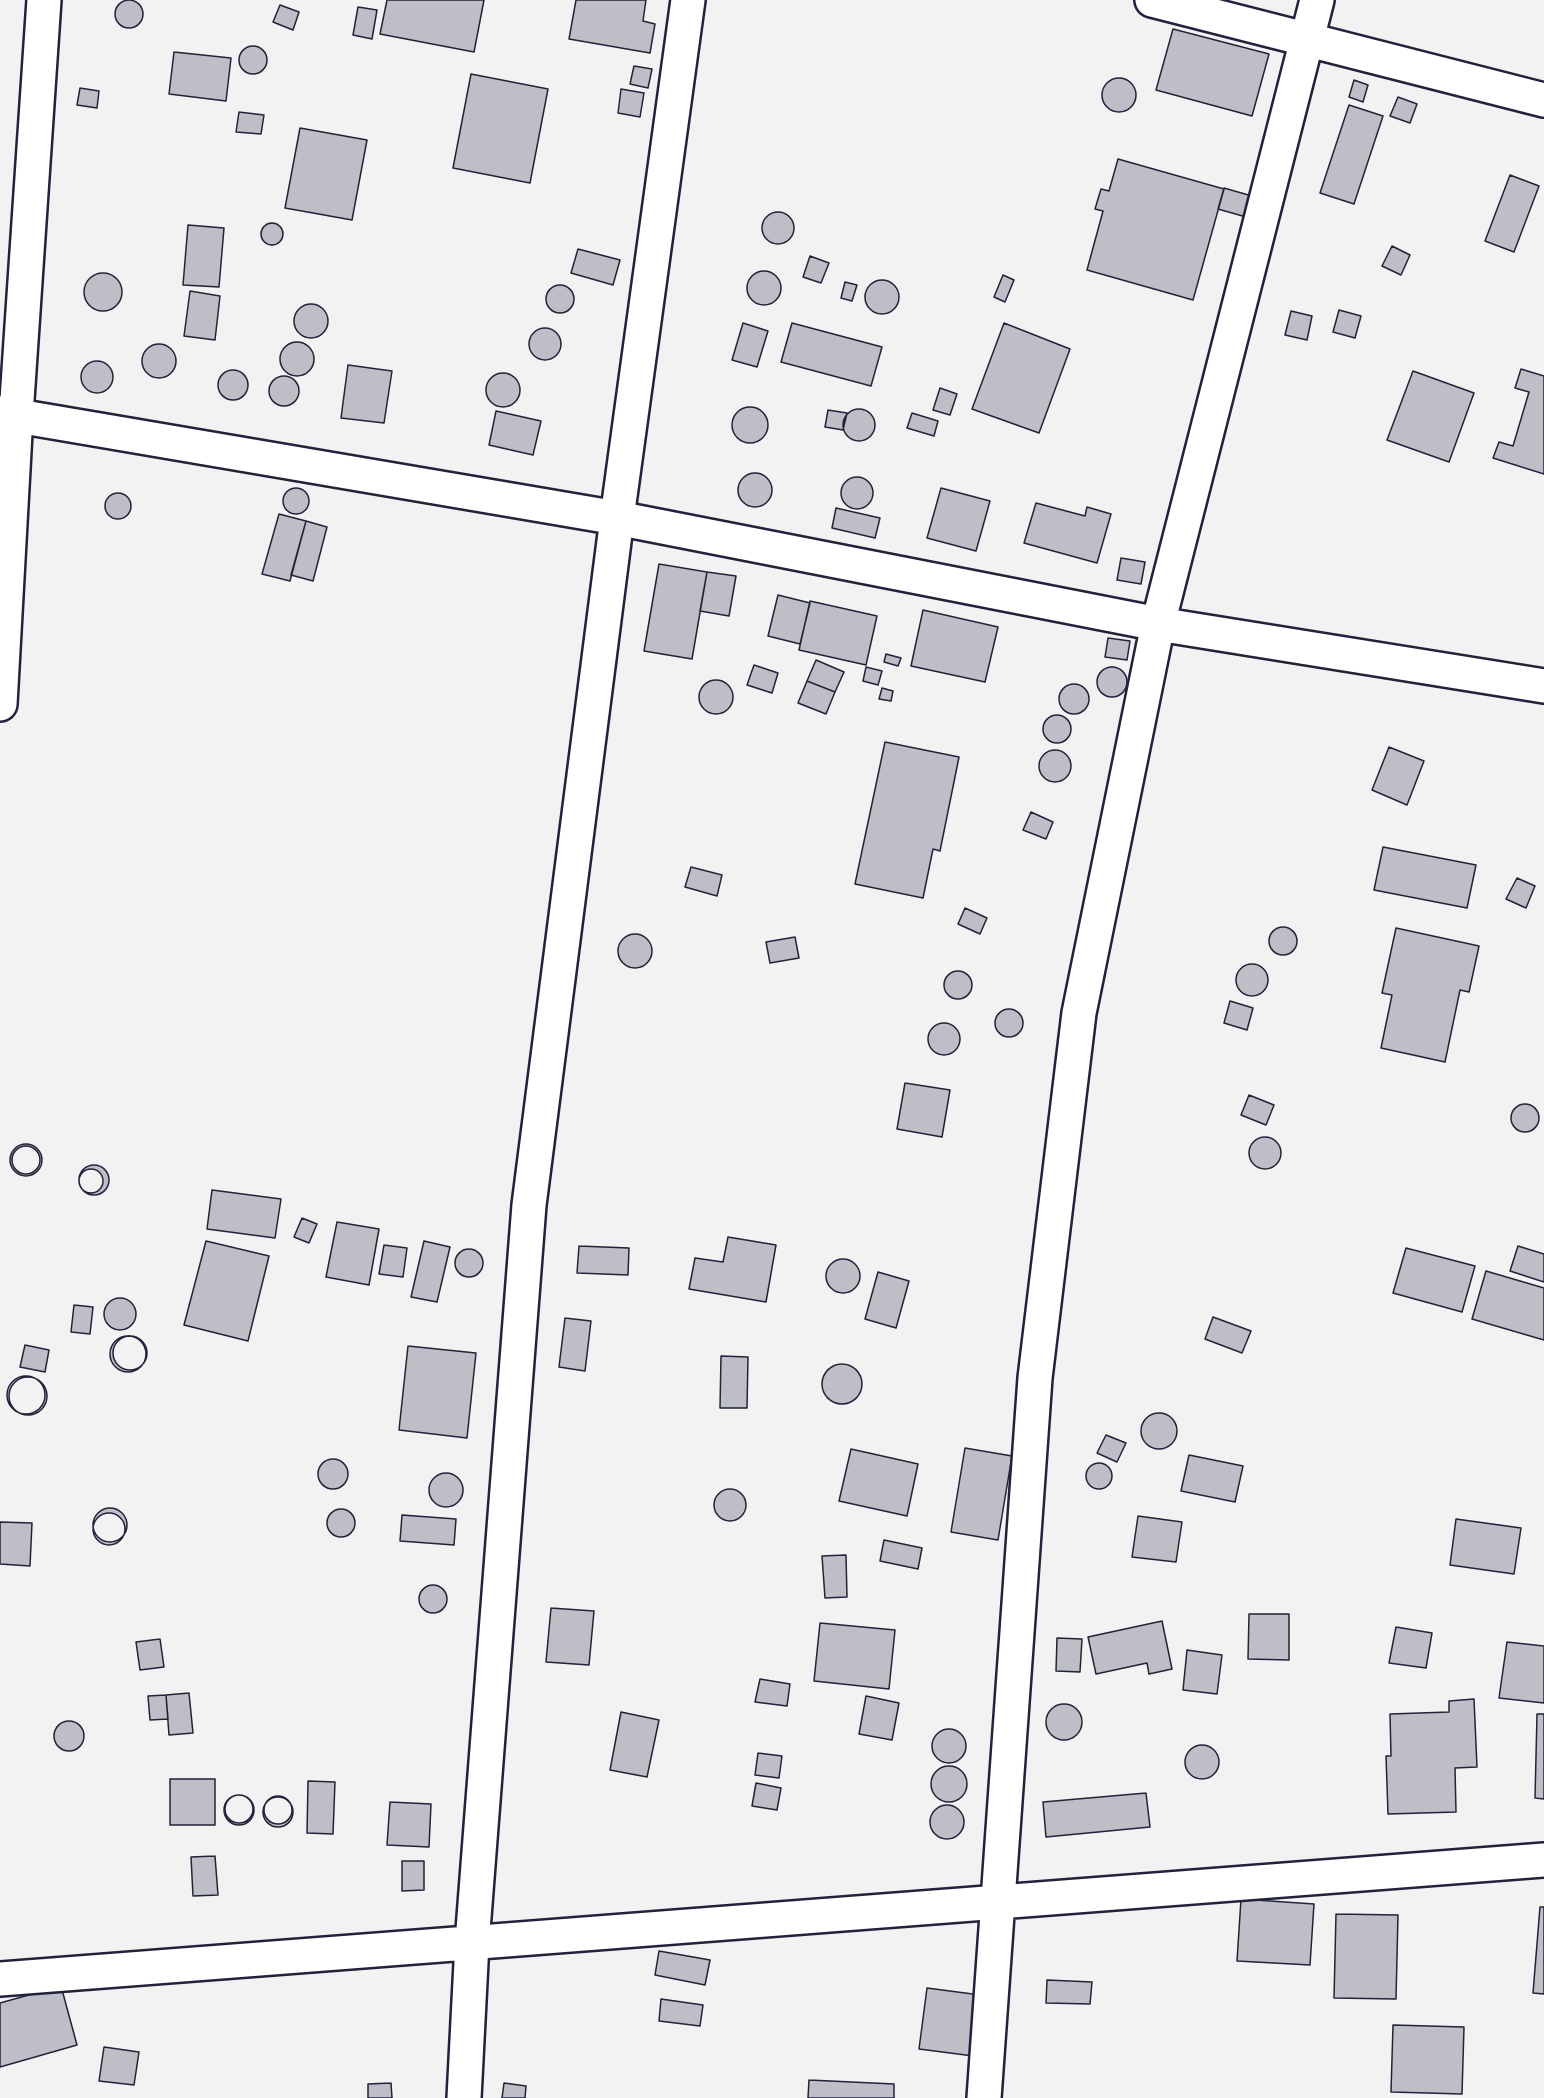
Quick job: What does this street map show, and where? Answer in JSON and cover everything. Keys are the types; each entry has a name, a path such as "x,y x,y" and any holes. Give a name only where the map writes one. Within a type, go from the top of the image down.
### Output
{"street":[{"path":"0,704 8,414 44,0"},
{"path":"465,2098 472,1943 529,1205 617,518 688,0"},
{"path":"1152,0 1544,99"},
{"path":"984,2098 1035,1378 1077,1025 1158,624 1317,0"},
{"path":"8,414 617,518 1158,624 1544,686"},
{"path":"0,1979 1544,1860"}],"building":[{"path":"129,0 139,4 143,14 139,24 129,28 119,24 115,14 119,4"},
{"path":"387,0 484,0 474,52 380,34"},
{"path":"576,0 646,0 643,21 655,24 650,53 569,39"},
{"path":"280,5 299,12 293,30 273,22"},
{"path":"358,7 377,10 372,39 353,35"},
{"path":"1173,29 1269,54 1252,116 1156,90"},
{"path":"253,46 263,50 267,60 263,70 253,74 243,70 239,60 243,50"},
{"path":"174,52 231,58 226,101 169,94"},
{"path":"634,66 652,69 648,88 630,84"},
{"path":"471,74 548,89 530,183 453,168"},
{"path":"1119,78 1131,83 1136,95 1131,107 1119,112 1107,107 1102,95 1107,83"},
{"path":"1354,80 1368,85 1363,102 1349,97"},
{"path":"80,88 99,91 97,108 77,105"},
{"path":"621,89 644,93 640,117 618,113"},
{"path":"1398,97 1417,104 1410,123 1390,116"},
{"path":"1349,105 1383,116 1354,204 1320,193"},
{"path":"239,112 264,115 261,134 236,132"},
{"path":"300,128 367,140 352,220 285,208"},
{"path":"1118,159 1224,189 1193,300 1087,270 1103,211 1095,209 1101,189 1109,191"},
{"path":"1510,175 1539,186 1514,252 1485,241"},
{"path":"1224,188 1252,196 1246,217 1218,209"},
{"path":"778,212 789,217 794,228 789,239 778,244 767,239 762,228 767,217"},
{"path":"272,223 280,226 283,234 280,242 272,245 264,242 261,234 264,226"},
{"path":"188,225 224,228 219,287 183,285"},
{"path":"1392,246 1410,255 1401,275 1382,266"},
{"path":"578,249 620,260 613,285 571,273"},
{"path":"810,256 829,263 821,283 803,277"},
{"path":"764,271 776,276 781,288 776,300 764,305 752,300 747,288 752,276"},
{"path":"103,273 116,279 122,292 116,305 103,311 90,305 84,292 90,279"},
{"path":"1003,275 1014,280 1005,302 994,297"},
{"path":"882,280 894,285 899,297 894,309 882,314 870,309 865,297 870,285"},
{"path":"845,282 857,285 852,301 841,298"},
{"path":"560,285 570,289 574,299 570,309 560,313 550,309 546,299 550,289"},
{"path":"190,291 220,296 215,340 184,336"},
{"path":"311,304 323,309 328,321 323,333 311,338 299,333 294,321 299,309"},
{"path":"1339,310 1361,316 1355,338 1333,332"},
{"path":"1291,311 1312,316 1307,340 1285,335"},
{"path":"743,323 768,331 757,367 732,360"},
{"path":"792,323 882,347 871,386 781,362"},
{"path":"1004,323 1070,349 1039,433 972,409"},
{"path":"545,328 556,333 561,344 556,355 545,360 534,355 529,344 534,333"},
{"path":"297,342 309,347 314,359 309,371 297,376 285,371 280,359 285,347"},
{"path":"159,344 171,349 176,361 171,373 159,378 147,373 142,361 147,349"},
{"path":"97,361 108,366 113,377 108,388 97,393 86,388 81,377 86,366"},
{"path":"348,365 392,371 384,423 341,418"},
{"path":"1521,369 1544,376 1544,474 1493,458 1499,442 1513,446 1529,392 1515,388"},
{"path":"233,370 239,371 247,379 247,391 239,399 233,400 227,399 219,391 218,385 219,379 227,371"},
{"path":"1413,371 1474,393 1449,462 1387,440"},
{"path":"503,373 515,378 520,390 515,402 503,407 491,402 486,390 491,378"},
{"path":"284,376 295,380 299,391 295,402 284,406 273,402 269,391 273,380"},
{"path":"940,388 957,394 950,415 933,410"},
{"path":"750,407 763,412 768,425 763,438 750,443 737,438 732,425 737,412"},
{"path":"859,409 871,413 875,425 871,437 859,441 847,437 843,425 847,413"},
{"path":"828,410 847,413 843,430 825,427"},
{"path":"496,411 541,421 533,455 489,445"},
{"path":"912,413 938,421 934,436 907,428"},
{"path":"755,473 767,478 772,490 767,502 755,507 743,502 738,490 743,478"},
{"path":"857,477 869,481 873,493 869,505 857,509 845,505 841,493 845,481"},
{"path":"296,488 305,492 309,501 305,510 296,514 287,510 283,501 287,492"},
{"path":"941,488 990,501 976,551 927,538"},
{"path":"118,493 127,497 131,506 127,515 118,519 109,515 105,506 109,497"},
{"path":"1036,503 1085,516 1087,507 1111,514 1097,563 1024,543"},
{"path":"836,508 880,518 875,538 832,528"},
{"path":"279,514 306,521 290,581 262,574"},
{"path":"306,521 327,527 313,581 291,575"},
{"path":"1121,558 1145,562 1141,584 1117,580"},
{"path":"659,564 707,572 692,659 644,651"},
{"path":"707,572 736,576 729,616 700,611"},
{"path":"778,595 810,603 800,644 768,636"},
{"path":"810,601 877,616 866,665 799,650"},
{"path":"923,610 998,627 985,682 911,666"},
{"path":"1108,638 1130,641 1127,660 1105,657"},
{"path":"886,654 901,658 898,666 884,662"},
{"path":"816,660 844,672 835,692 807,681"},
{"path":"754,665 778,673 772,693 747,685"},
{"path":"866,667 882,671 878,685 863,681"},
{"path":"1112,667 1123,671 1127,682 1123,693 1112,697 1101,693 1097,682 1101,671"},
{"path":"716,680 728,685 733,697 728,709 716,714 704,709 699,697 704,685"},
{"path":"807,681 835,692 826,714 798,703"},
{"path":"1074,684 1085,688 1089,699 1085,710 1074,714 1063,710 1059,699 1063,688"},
{"path":"882,688 893,691 891,701 879,699"},
{"path":"1057,715 1067,719 1071,729 1067,739 1057,743 1047,739 1043,729 1047,719"},
{"path":"885,742 959,757 940,851 933,849 923,898 855,884"},
{"path":"1389,747 1424,761 1407,805 1372,790"},
{"path":"1055,750 1066,755 1071,766 1066,777 1055,782 1044,777 1039,766 1044,755"},
{"path":"1031,812 1053,822 1046,839 1023,830"},
{"path":"1383,847 1476,865 1467,908 1374,890"},
{"path":"691,867 722,875 717,896 685,887"},
{"path":"1517,878 1535,886 1526,908 1506,899"},
{"path":"965,908 987,918 980,934 958,924"},
{"path":"1283,927 1293,931 1297,941 1293,951 1283,955 1273,951 1269,941 1273,931"},
{"path":"1396,928 1479,946 1469,992 1460,990 1445,1062 1381,1048 1392,995 1382,993"},
{"path":"635,934 647,939 652,951 647,963 635,968 623,963 618,951 623,939"},
{"path":"795,937 799,958 770,963 766,942"},
{"path":"1252,964 1264,968 1268,980 1264,992 1252,996 1240,992 1236,980 1240,968"},
{"path":"958,971 968,975 972,985 968,995 958,999 948,995 944,985 948,975"},
{"path":"1230,1001 1253,1008 1247,1030 1224,1023"},
{"path":"1009,1009 1019,1013 1023,1023 1019,1033 1009,1037 999,1033 995,1023 999,1013"},
{"path":"944,1023 955,1028 960,1039 955,1050 944,1055 933,1050 928,1039 933,1028"},
{"path":"905,1083 950,1090 942,1137 897,1129"},
{"path":"1249,1095 1274,1105 1266,1125 1241,1115"},
{"path":"1525,1104 1535,1108 1539,1118 1535,1128 1525,1132 1515,1128 1511,1118 1515,1108"},
{"path":"1265,1137 1277,1141 1281,1153 1277,1165 1265,1169 1253,1165 1249,1153 1253,1141"},
{"path":"26,1144 37,1149 42,1160 37,1171 26,1176 15,1171 10,1160 15,1149"},
{"path":"26,1146 36,1150 40,1160 36,1170 26,1174 16,1170 12,1160 16,1150"},
{"path":"94,1165 100,1166 108,1174 108,1186 100,1194 94,1195 88,1194 80,1186 79,1180 80,1174 88,1166"},
{"path":"91,1169 100,1172 103,1181 100,1190 91,1193 82,1190 79,1181 82,1172"},
{"path":"212,1190 281,1199 275,1238 207,1229"},
{"path":"302,1218 317,1224 309,1243 294,1237"},
{"path":"337,1222 379,1229 369,1285 326,1277"},
{"path":"728,1237 776,1245 766,1302 689,1289 695,1258 723,1262"},
{"path":"206,1241 269,1256 248,1341 184,1325"},
{"path":"424,1241 450,1247 437,1302 411,1297"},
{"path":"384,1245 407,1248 403,1277 379,1274"},
{"path":"579,1246 629,1248 628,1275 577,1273"},
{"path":"1518,1246 1544,1254 1544,1282 1510,1271"},
{"path":"1406,1248 1475,1266 1462,1312 1393,1293"},
{"path":"469,1249 479,1253 483,1263 479,1273 469,1277 459,1273 455,1263 459,1253"},
{"path":"843,1259 855,1264 860,1276 855,1288 843,1293 831,1288 826,1276 831,1264"},
{"path":"1486,1271 1544,1288 1544,1340 1472,1319"},
{"path":"878,1272 909,1281 896,1328 865,1319"},
{"path":"120,1298 131,1303 136,1314 131,1325 120,1330 109,1325 104,1314 109,1303"},
{"path":"74,1305 93,1307 90,1334 71,1332"},
{"path":"1213,1317 1251,1331 1242,1353 1205,1339"},
{"path":"565,1318 591,1321 585,1371 559,1367"},
{"path":"128,1336 141,1341 146,1354 141,1367 128,1372 115,1367 110,1354 115,1341"},
{"path":"130,1336 142,1341 147,1353 142,1365 130,1370 118,1365 113,1353 118,1341"},
{"path":"25,1345 49,1350 45,1372 20,1367"},
{"path":"408,1346 476,1353 467,1438 399,1430"},
{"path":"721,1356 748,1357 747,1408 720,1408"},
{"path":"842,1364 856,1370 862,1384 856,1398 842,1404 828,1398 822,1384 828,1370"},
{"path":"26,1376 40,1381 45,1395 40,1409 26,1414 12,1409 7,1395 12,1381"},
{"path":"28,1377 41,1383 47,1396 41,1409 28,1415 15,1409 9,1396 15,1383"},
{"path":"1159,1413 1172,1418 1177,1431 1172,1444 1159,1449 1146,1444 1141,1431 1146,1418"},
{"path":"1106,1435 1126,1443 1117,1462 1097,1453"},
{"path":"965,1448 1012,1456 998,1540 951,1532"},
{"path":"851,1449 918,1464 907,1516 839,1501"},
{"path":"1189,1455 1243,1466 1235,1502 1181,1491"},
{"path":"333,1459 344,1463 348,1474 344,1485 333,1489 322,1485 318,1474 322,1463"},
{"path":"1099,1463 1108,1467 1112,1476 1108,1485 1099,1489 1090,1485 1086,1476 1090,1467"},
{"path":"446,1473 458,1478 463,1490 458,1502 446,1507 434,1502 429,1490 434,1478"},
{"path":"730,1489 741,1494 746,1505 741,1516 730,1521 719,1516 714,1505 719,1494"},
{"path":"110,1508 122,1513 127,1525 122,1537 110,1542 98,1537 93,1525 98,1513"},
{"path":"341,1509 351,1513 355,1523 351,1533 341,1537 331,1533 327,1523 331,1513"},
{"path":"109,1513 120,1518 125,1529 120,1540 109,1545 98,1540 93,1529 98,1518"},
{"path":"402,1515 456,1519 454,1545 400,1541"},
{"path":"1138,1516 1182,1522 1176,1562 1132,1557"},
{"path":"1456,1519 1521,1528 1514,1574 1450,1565"},
{"path":"0,1522 32,1523 30,1566 0,1564"},
{"path":"884,1540 922,1548 918,1569 880,1561"},
{"path":"846,1555 847,1597 825,1598 822,1556"},
{"path":"433,1585 443,1589 447,1599 443,1609 433,1613 423,1609 419,1599 423,1589"},
{"path":"551,1608 594,1611 589,1665 546,1662"},
{"path":"1249,1614 1289,1614 1289,1660 1248,1659"},
{"path":"1162,1621 1172,1669 1149,1674 1147,1663 1096,1674 1088,1637"},
{"path":"820,1623 895,1630 889,1689 814,1681"},
{"path":"1396,1627 1432,1633 1426,1668 1389,1663"},
{"path":"1057,1638 1082,1639 1080,1672 1056,1671"},
{"path":"160,1639 164,1667 140,1670 136,1642"},
{"path":"1507,1642 1544,1646 1544,1703 1499,1698"},
{"path":"1187,1650 1222,1655 1217,1694 1183,1690"},
{"path":"760,1679 790,1684 787,1706 755,1702"},
{"path":"189,1693 193,1733 169,1735 166,1695"},
{"path":"166,1695 168,1719 150,1720 148,1696"},
{"path":"866,1696 899,1703 892,1740 859,1734"},
{"path":"1474,1699 1477,1767 1455,1768 1456,1812 1388,1814 1386,1756 1391,1756 1390,1714 1449,1712 1449,1701"},
{"path":"1064,1704 1077,1709 1082,1722 1077,1735 1064,1740 1051,1735 1046,1722 1051,1709"},
{"path":"621,1712 659,1720 647,1777 610,1770"},
{"path":"1537,1714 1544,1714 1544,1799 1535,1798"},
{"path":"69,1721 75,1722 83,1730 83,1742 75,1750 69,1751 63,1750 55,1742 54,1736 55,1730 63,1722"},
{"path":"949,1729 961,1734 966,1746 961,1758 949,1763 937,1758 932,1746 937,1734"},
{"path":"1202,1745 1214,1750 1219,1762 1214,1774 1202,1779 1190,1774 1185,1762 1190,1750"},
{"path":"758,1753 782,1756 779,1778 755,1775"},
{"path":"949,1766 962,1771 967,1784 962,1797 949,1802 936,1797 931,1784 936,1771"},
{"path":"170,1779 215,1779 215,1825 170,1825"},
{"path":"308,1781 335,1782 333,1834 307,1833"},
{"path":"756,1783 781,1788 777,1810 752,1806"},
{"path":"1146,1793 1150,1827 1046,1837 1043,1802"},
{"path":"239,1795 249,1799 253,1809 249,1819 239,1823 229,1819 225,1809 229,1799"},
{"path":"239,1795 250,1799 254,1810 250,1821 239,1825 228,1821 224,1810 228,1799"},
{"path":"278,1796 288,1800 292,1810 288,1820 278,1824 268,1820 264,1810 268,1800"},
{"path":"278,1797 284,1798 292,1806 292,1818 284,1826 278,1827 272,1826 264,1818 263,1812 264,1806 272,1798"},
{"path":"390,1802 431,1804 429,1847 387,1845"},
{"path":"947,1805 959,1810 964,1822 959,1834 947,1839 935,1834 930,1822 935,1810"},
{"path":"215,1856 218,1895 193,1896 191,1857"},
{"path":"402,1861 424,1861 424,1890 402,1891"},
{"path":"1241,1899 1314,1904 1310,1965 1237,1961"},
{"path":"1540,1907 1544,1907 1544,1994 1533,1993"},
{"path":"1336,1914 1398,1915 1396,1999 1334,1998"},
{"path":"659,1951 710,1960 705,1985 655,1975"},
{"path":"1047,1980 1092,1982 1090,2004 1046,2003"},
{"path":"61,1986 77,2045 0,2067 0,2003"},
{"path":"927,1988 988,1996 981,2057 919,2049"},
{"path":"661,1999 703,2005 700,2026 659,2021"},
{"path":"1393,2025 1464,2027 1462,2094 1391,2092"},
{"path":"104,2047 139,2052 134,2085 99,2081"},
{"path":"809,2080 894,2084 894,2098 808,2098"},
{"path":"391,2083 392,2098 368,2098 368,2084"},
{"path":"504,2083 526,2086 525,2098 502,2098"}]}
